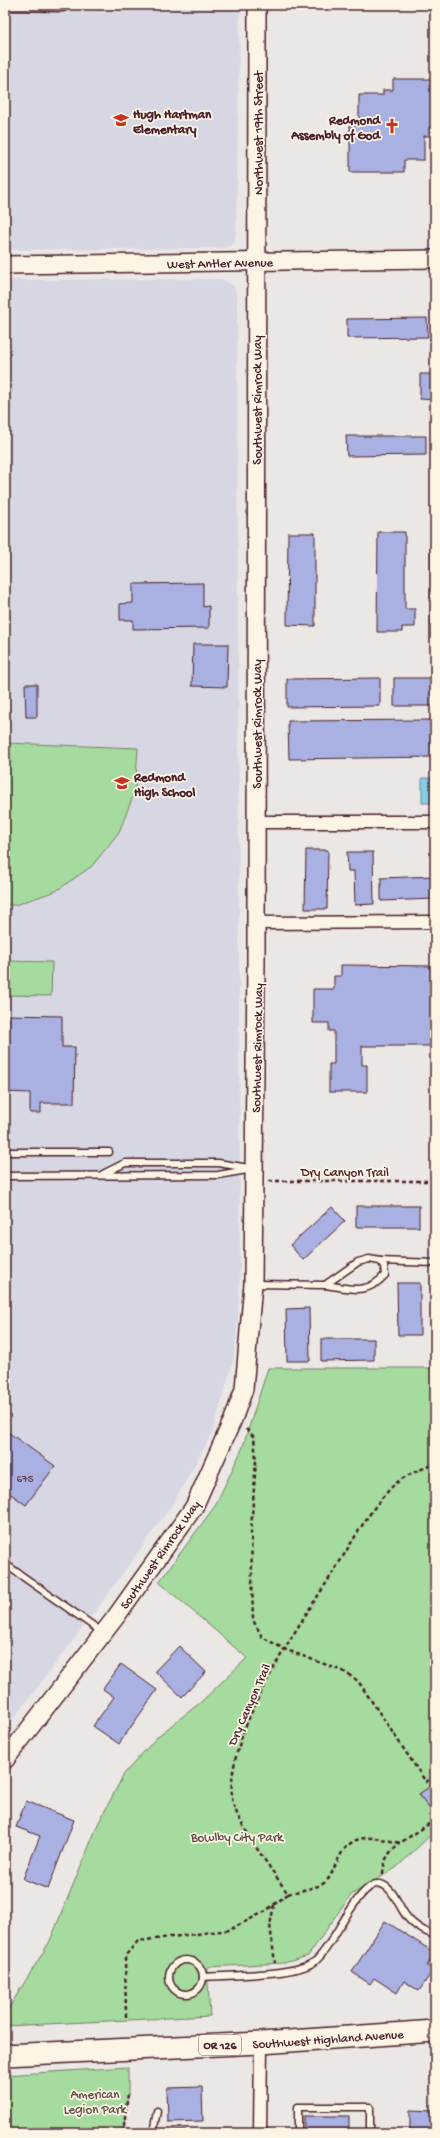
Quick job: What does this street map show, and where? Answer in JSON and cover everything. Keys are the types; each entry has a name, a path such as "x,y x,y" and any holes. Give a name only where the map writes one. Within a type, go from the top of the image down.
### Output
{"highway":[{"name":"Southwest Highland Avenue","path":"5,2055 261,2043 435,2031"}],"main road":[{"name":"Northwest 19th Street","path":"256,262 257,5"},
{"name":"West Antler Avenue","path":"5,265 435,259"},
{"name":"Southwest Rimrock Way","path":"5,1760 103,1633 194,1507 234,1417 244,1389 253,1284 257,923 256,262"}],"street":[{"path":"257,822 435,822"},
{"path":"257,923 435,922"},
{"path":"260,2133 261,2043"}],"lane":[{"path":"5,7 63,8 68,5"},
{"path":"5,1152 109,1152"},
{"path":"102,1175 125,1163 218,1163 254,1175"},
{"path":"5,1176 254,1175"},
{"path":"325,1285 358,1262 370,1259 380,1261 435,1263"},
{"path":"253,1284 325,1285 361,1290 376,1285 385,1275 384,1266 380,1261"},
{"path":"5,1564 103,1633"},
{"path":"203,1977 284,1972 314,1963 333,1940 357,1898 366,1888 376,1884 382,1884 391,1893 408,1918 428,1933 435,1935"},
{"path":"186,1960 197,1965 203,1977 198,1989 186,1994 174,1989 169,1977 174,1965 186,1960"},
{"path":"298,2133 298,2106 370,2106 370,2133"},
{"path":"153,2133 157,2111"}],"path":[{"name":"Dry Canyon Trail","path":"254,1175 435,1181"},
{"path":"234,1417 254,1437 256,1460 251,1530 253,1620 262,1637 284,1649 343,1671 358,1681 426,1782 435,1776"},
{"name":"Dry Canyon Trail","path":"288,1894 244,1829 232,1799 232,1774 238,1745 284,1649 362,1526 390,1488 407,1475 435,1464"},
{"path":"382,1884 383,1864 387,1854 400,1843 435,1820"},
{"path":"126,2017 125,1956 138,1941 229,1930 264,1912 288,1894 324,1883 332,1874 337,1860 353,1841 367,1836 400,1843"},
{"path":"274,1905 270,1925 274,1950 275,1973"},
{"path":"5,2086 6,2133"},
{"path":"123,2133 128,2094"}],"shaded area":[{"name":"Hugh Hartman Elementary","path":"5,5 240,5 236,235 234,243 225,248 5,250"},
{"name":"Redmond High School","path":"222,279 234,286 237,295 240,1271 238,1321 233,1361 212,1434 172,1505 100,1605 5,1730 5,280"}],"green space":[{"path":"5,743 138,748 135,791 119,832 92,866 56,891 15,905 5,905"},
{"path":"5,961 52,962 51,996 5,995"},
{"name":"Bowlby City Park","path":"268,1368 435,1368 435,1831 396,1868 351,1895 308,1956 284,1963 207,1967 210,2016 5,2026 5,2014 50,1941 98,1824 124,1774 158,1736 201,1702 247,1658 159,1582 215,1506 242,1449"},
{"name":"American Legion Park","path":"128,2067 128,2094 123,2133 5,2133 5,2075"}],"water":[{"path":"422,778 435,778 435,803 422,803"}],"building":[{"name":"Redmond Assembly of God","path":"393,79 435,79 435,127 429,127 429,136 424,136 424,160 404,160 404,172 350,172 350,125 359,125 359,95 383,95 383,90 393,90"},
{"path":"427,318 428,337 347,338 347,319"},
{"path":"420,374 435,374 435,400 420,399"},
{"path":"346,436 426,436 426,455 347,456"},
{"path":"378,532 405,532 405,609 415,609 415,627 402,627 402,632 377,632"},
{"path":"431,532 435,532 435,625 431,625"},
{"path":"288,533 315,533 315,626 287,625"},
{"path":"203,583 203,607 209,606 209,628 133,629 133,620 120,620 120,604 133,603 133,584"},
{"path":"193,644 228,644 227,687 192,686"},
{"path":"380,678 380,706 287,707 287,679"},
{"path":"394,678 435,678 435,706 394,706"},
{"path":"25,684 37,684 37,717 26,717"},
{"path":"433,720 434,757 289,759 288,721"},
{"path":"306,850 328,850 327,909 305,909"},
{"path":"347,852 373,852 374,904 355,905 354,871 348,871"},
{"path":"435,876 435,899 381,901 381,878"},
{"path":"341,965 435,966 435,1046 362,1046 362,1065 367,1065 367,1092 329,1092 329,1064 334,1064 334,1031 329,1031 329,1023 313,1023 313,989 334,989 334,976 341,976"},
{"path":"5,1015 62,1016 62,1047 75,1047 74,1103 41,1103 41,1113 30,1113 30,1093 5,1092"},
{"path":"356,1206 419,1206 419,1227 356,1227"},
{"path":"332,1207 345,1221 303,1260 290,1245"},
{"path":"397,1283 420,1283 420,1335 398,1335"},
{"path":"309,1308 310,1361 287,1361 286,1309"},
{"path":"321,1339 374,1339 374,1360 321,1361"},
{"path":"5,1430 55,1466 26,1505 5,1490"},
{"path":"179,1646 206,1672 182,1697 155,1671"},
{"path":"121,1664 157,1690 119,1744 93,1726 114,1697 103,1689"},
{"path":"435,1783 435,1804 429,1808 419,1794"},
{"path":"26,1801 74,1820 48,1889 23,1879 40,1836 16,1827"},
{"path":"385,1921 435,1953 427,1966 433,1970 419,1991 404,1981 397,1993 374,1978 370,1984 352,1972"},
{"path":"202,2087 203,2121 168,2122 167,2088"},
{"path":"410,2110 435,2111 435,2133 410,2133"},
{"path":"304,2116 349,2116 349,2133 304,2133"},
{"path":"168,2130 185,2130 185,2133 168,2133"}],"place":[{"name":"Hugh Hartman Elementary","path":"121,120"},
{"name":"Redmond Assembly of God","path":"392,126"},
{"name":"Redmond High School","path":"122,783"}]}
